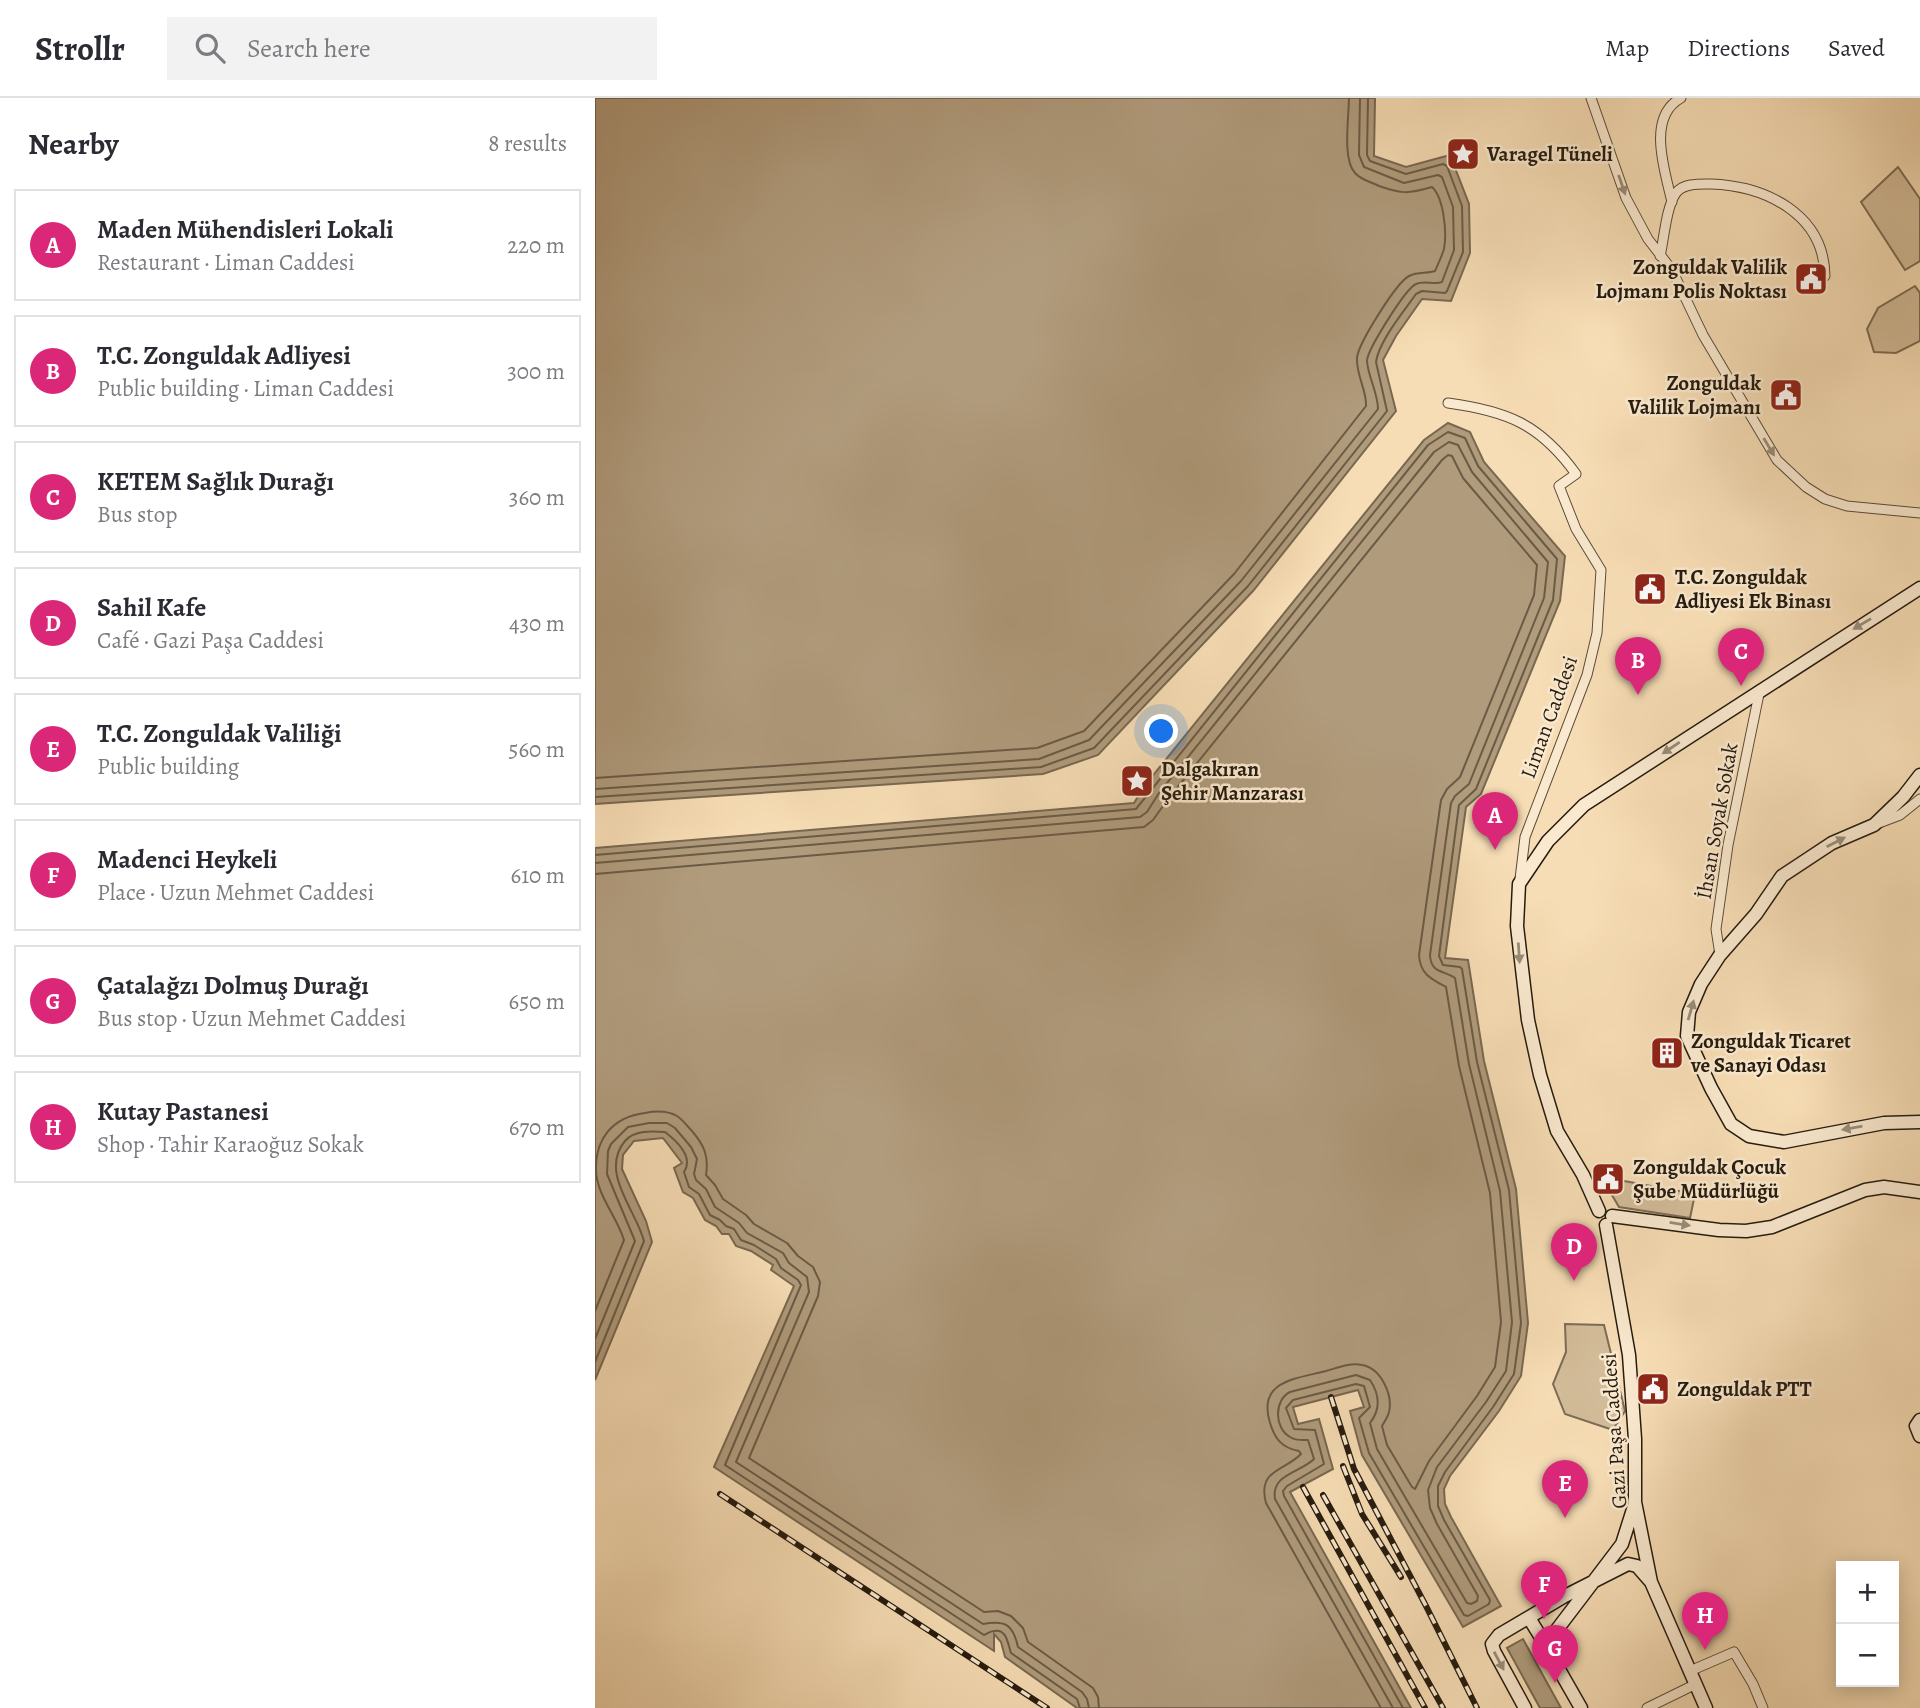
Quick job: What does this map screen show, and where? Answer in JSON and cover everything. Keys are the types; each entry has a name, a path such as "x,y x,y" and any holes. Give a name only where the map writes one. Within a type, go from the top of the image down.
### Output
{"main road":[{"path":"1519,884 1548,841 1584,805 1920,588"},
{"path":"1920,775 1903,797 1874,825 1832,843 1782,876 1756,914 1720,955 1701,984 1689,1012 1687,1036 1731,1124 1749,1136 1784,1142 1884,1123 1920,1122"},
{"name":"Liman Caddesi","path":"1519,884 1517,926 1520,964 1540,1075 1557,1131 1606,1217"},
{"path":"1606,1217 1746,1231 1772,1227 1865,1190 1884,1187 1920,1192"},
{"name":"Gazi Paşa Caddesi","path":"1606,1217 1629,1355 1635,1439 1635,1502 1651,1582 1706,1708"},
{"path":"1920,1420 1916,1426 1920,1436"},
{"path":"1581,1708 1549,1652 1549,1640 1622,1544 1635,1502"},
{"path":"1525,1708 1494,1651 1492,1644 1499,1635 1627,1564 1637,1566 1651,1582"},
{"path":"1525,1621 1549,1647"}],"street":[{"path":"1591,98 1626,198 1647,239 1672,270 1703,335 1770,449 1791,475 1825,499 1847,506 1920,513"},
{"path":"1672,202 1662,159 1661,125 1667,111 1681,98"},
{"path":"1660,257 1676,192 1683,187 1699,184 1745,188 1772,196 1796,214 1810,229 1824,256 1825,276"},
{"name":"Liman Caddesi","path":"1447,403 1484,408 1528,425 1558,449 1576,474 1559,486 1576,528 1601,570 1597,633 1587,675 1525,837 1519,884"},
{"name":"İhsan Soyak Sokak","path":"1720,955 1716,929 1728,845 1759,694"},
{"path":"1874,825 1900,815 1920,799"},
{"path":"1647,1708 1734,1652 1753,1684 1763,1708"}],"shaded area":[{"path":"1898,167 1920,199 1920,261 1905,270 1861,202"},
{"path":"1915,286 1920,293 1920,341 1896,353 1874,352 1867,329 1878,308"},
{"path":"1624,1181 1695,1194 1690,1218 1619,1207 1609,1190"},
{"path":"1565,1324 1604,1325 1625,1411 1613,1430 1565,1414 1553,1384 1566,1352"}],"water":[{"path":"595,98 1375,98 1374,156 1406,167 1450,155 1469,204 1470,253 1451,301 1422,299 1383,360 1396,411 1253,591 1098,755 1043,774 595,804"},
{"path":"1448,423 1470,432 1484,462 1565,556 1560,601 1481,794 1466,807 1445,958 1468,960 1484,1061 1516,1189 1528,1323 1521,1376 1499,1411 1450,1476 1444,1489 1445,1504 1451,1517 1501,1606 1463,1627 1362,1455 1350,1411 1364,1407 1358,1390 1293,1407 1298,1424 1319,1419 1333,1469 1290,1492 1411,1708 1077,1708 1005,1657 1001,1642 994,1634 994,1651 714,1467 794,1286 771,1270 773,1265 751,1251 736,1246 729,1234 722,1234 716,1226 705,1220 693,1198 683,1192 674,1168 682,1163 663,1138 634,1141 623,1155 622,1169 646,1221 652,1242 595,1380 595,848 1134,803 1146,784 1424,440"},
{"path":"1523,1639 1561,1708 1540,1708 1507,1648"}],"railway":[{"path":"1331,1397 1354,1469 1477,1708"},
{"path":"1343,1466 1362,1514 1401,1577"},
{"path":"1303,1487 1425,1708"},
{"path":"720,1494 1047,1708"},
{"path":"1323,1495 1443,1708"}],"place":[{"name":"Varagel Tüneli","path":"1463,154"},
{"name":"Zonguldak Valilik Lojmanı Polis Noktası","path":"1811,279"},
{"name":"Zonguldak Valilik Lojmanı","path":"1786,395"},
{"name":"T.C. Zonguldak Adliyesi Ek Binası","path":"1650,589"},
{"name":"KETEM Sağlık Durağı","path":"1741,686"},
{"name":"T.C. Zonguldak Adliyesi","path":"1638,695"},
{"name":"Dalgakıran Şehir Manzarası","path":"1137,781"},
{"name":"Maden Mühendisleri Lokali","path":"1495,850"},
{"name":"Zonguldak Ticaret ve Sanayi Odası","path":"1667,1053"},
{"name":"Zonguldak Çocuk Şube Müdürlüğü","path":"1608,1179"},
{"name":"Sahil Kafe","path":"1574,1281"},
{"name":"Zonguldak PTT","path":"1653,1389"},
{"name":"T.C. Zonguldak Valiliği","path":"1565,1518"},
{"name":"Madenci Heykeli","path":"1544,1619"},
{"name":"Kutay Pastanesi","path":"1705,1650"},
{"name":"Çatalağzı Dolmuş Durağı","path":"1555,1683"}]}
